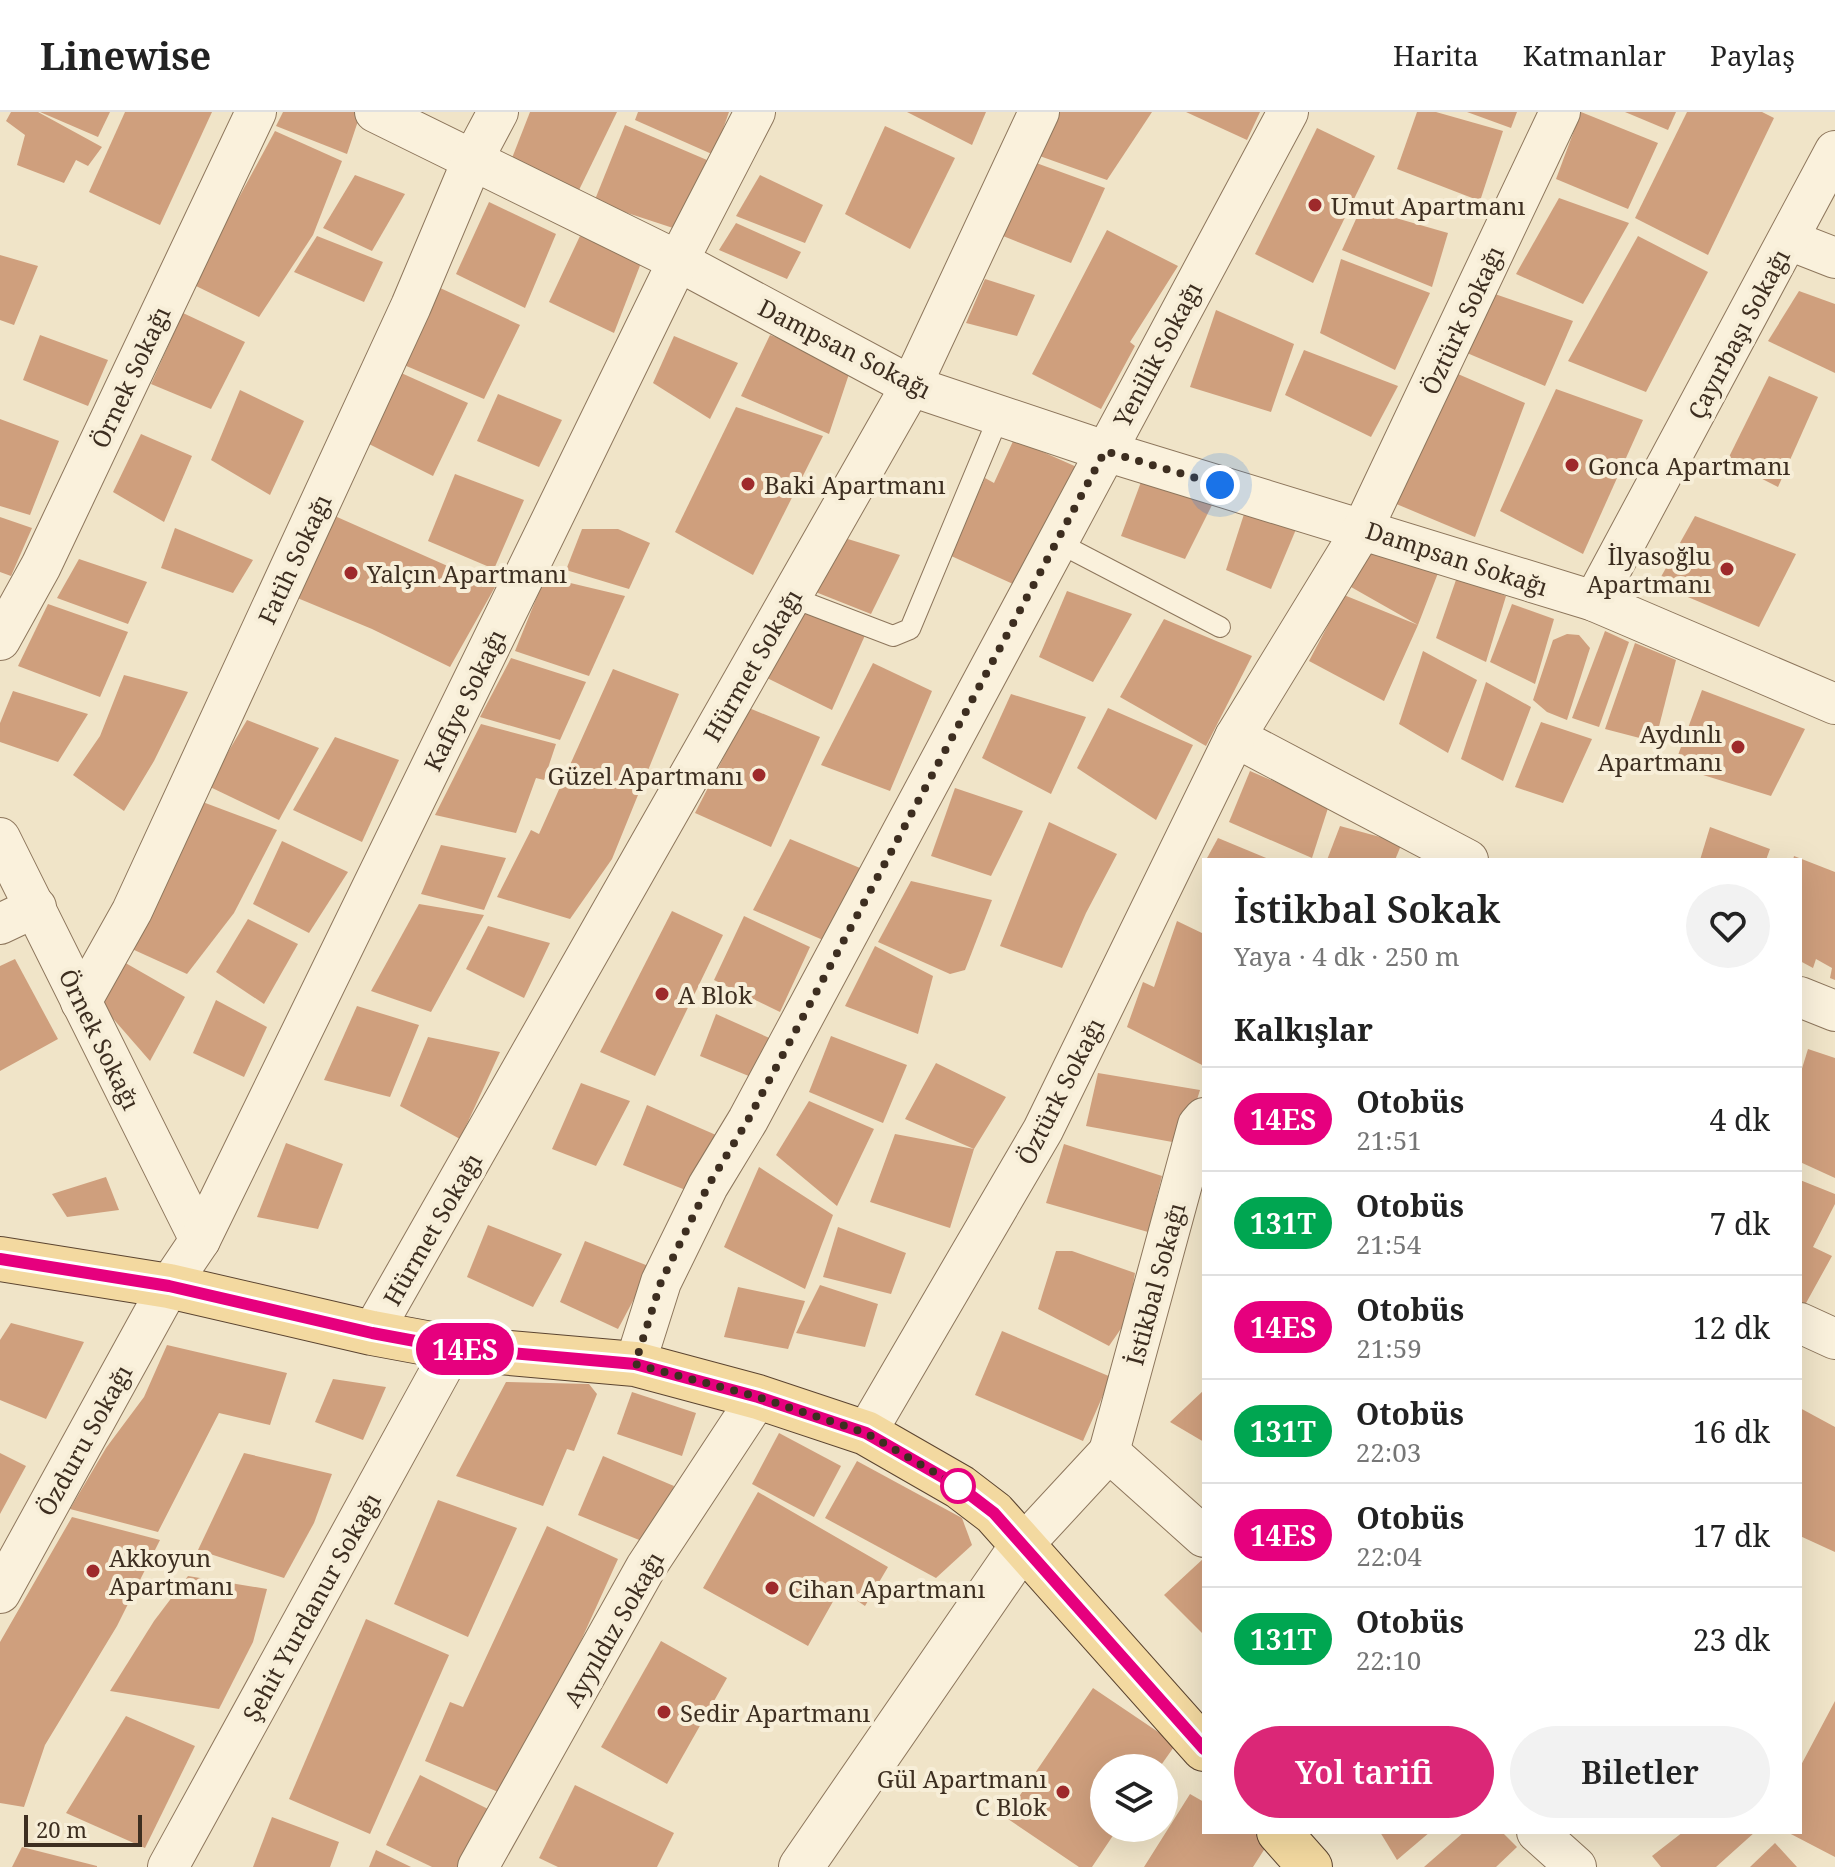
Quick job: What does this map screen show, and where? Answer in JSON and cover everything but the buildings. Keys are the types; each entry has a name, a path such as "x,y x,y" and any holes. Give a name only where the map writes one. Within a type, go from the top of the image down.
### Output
{"main road":[{"path":"0,1259 169,1286 372,1333 453,1348 635,1364 758,1397 866,1433 960,1487 994,1513 1202,1747"},
{"path":"1281,1834 1310,1867"}],"street":[{"name":"Örnek Sokağı","path":"0,640 41,566 256,112"},
{"name":"Dampsan Sokağı","path":"375,112 678,261 911,386 1105,451 1594,601 1835,704"},
{"name":"Fatih Sokağı","path":"81,1002 132,911 411,306 473,159 498,112"},
{"name":"Kafiye Sokağı","path":"169,1286 200,1240 678,261 755,112"},
{"name":"Hürmet Sokağı","path":"372,1333 911,386 1039,112"},
{"name":"Yenilik Sokağı","path":"635,1364 661,1282 708,1186 748,1120 1288,112"},
{"name":"Öztürk Sokağı","path":"866,1433 1043,1130 1235,737 1363,528 1560,112"},
{"name":"Çayırbaşı Sokağı","path":"1594,601 1835,151"},
{"path":"1789,240 1835,258"},
{"path":"1235,737 1464,858"},
{"name":"Örnek Sokağı","path":"0,838 200,1240"},
{"path":"0,924 36,907"},
{"path":"1802,998 1835,1011"},
{"name":"İstikbal Sokağı","path":"1109,1452 1198,1125 1202,1120"},
{"name":"Özduru Sokağı","path":"0,1593 169,1286"},
{"path":"1802,1324 1835,1339"},
{"name":"Şehit Yurdanur Sokağı","path":"168,1867 453,1348"},
{"name":"Ayyıldız Sokağı","path":"478,1867 646,1567 758,1397"},
{"path":"801,1867 1022,1546 1109,1452 1202,1535"},
{"path":"1539,1834 1576,1867"}],"lane":[{"path":"791,597 893,636 910,629 999,416"},
{"path":"1057,542 1220,627"}],"bus line":[{"name":"14ES","path":"0,1259 169,1286 372,1333 453,1348 635,1364 758,1397 866,1433 960,1487 994,1513 1202,1747"}],"place":[{"name":"Umut Apartmanı","path":"1315,205"},
{"name":"Gonca Apartmanı","path":"1572,465"},
{"name":"Baki Apartmanı","path":"748,484"},
{"name":"İlyasoğlu Apartmanı","path":"1727,569"},
{"name":"Yalçın Apartmanı","path":"351,573"},
{"name":"Aydınlı Apartmanı","path":"1738,747"},
{"name":"Güzel Apartmanı","path":"759,775"},
{"name":"A Blok","path":"662,994"},
{"name":"Akkoyun Apartmanı","path":"93,1571"},
{"name":"Cihan Apartmanı","path":"772,1588"},
{"name":"Sedir Apartmanı","path":"664,1712"},
{"name":"Gül Apartmanı C Blok","path":"1063,1792"}],"route":[{"path":"958,1486 866,1433 758,1397 635,1364 661,1282 708,1186 748,1120 1105,451 1220,485"}]}
